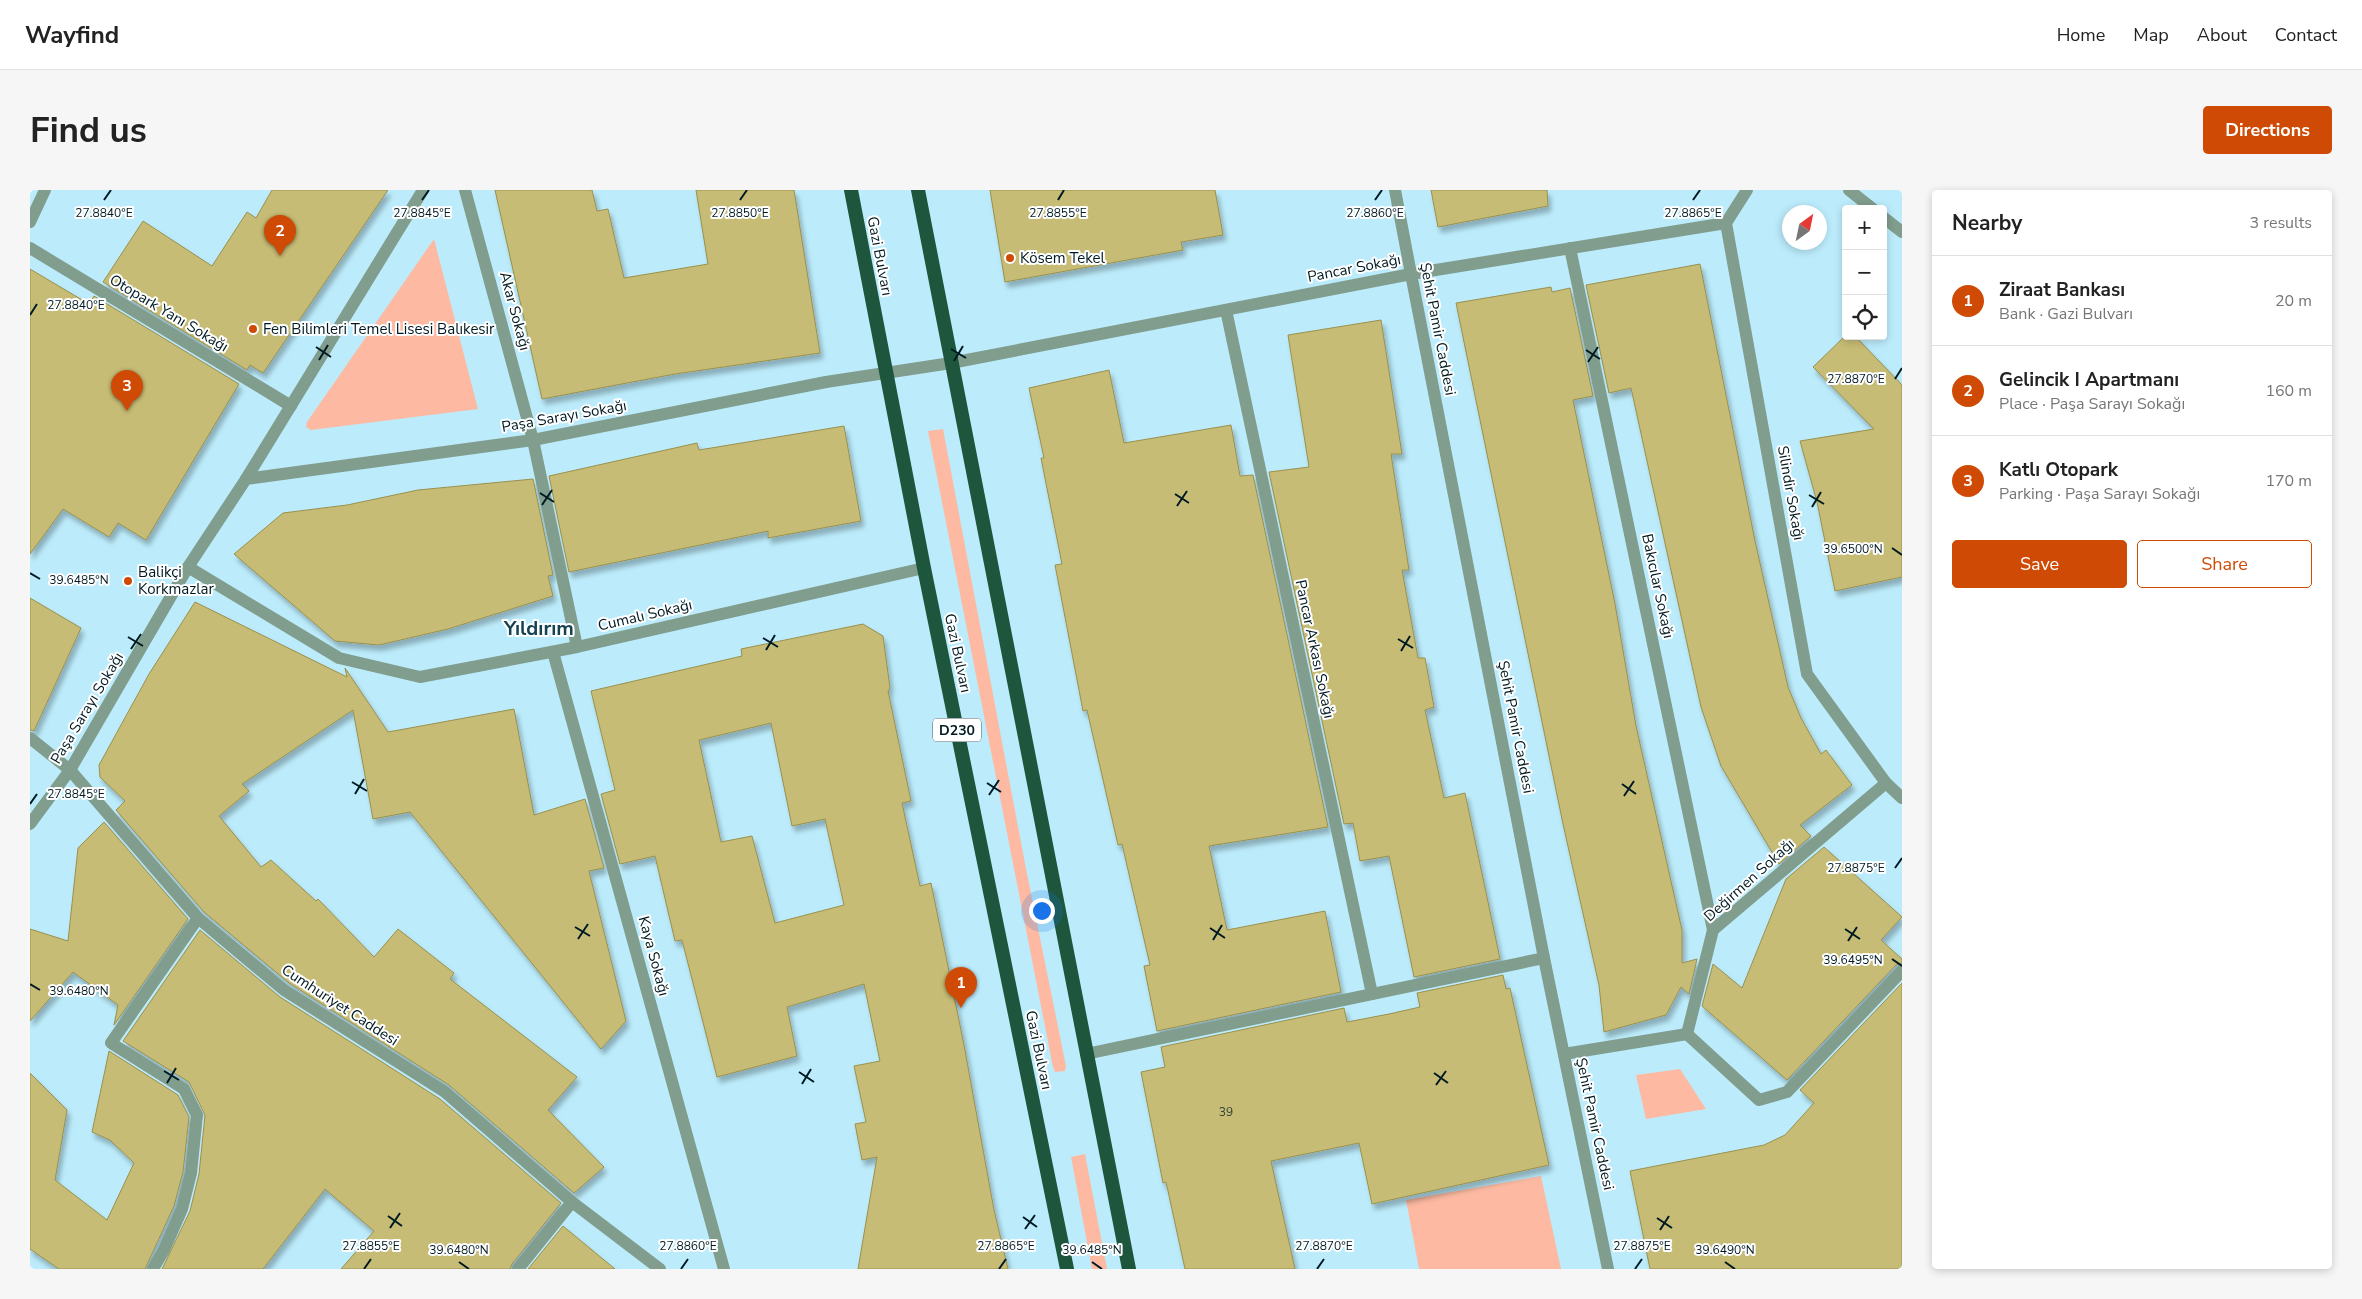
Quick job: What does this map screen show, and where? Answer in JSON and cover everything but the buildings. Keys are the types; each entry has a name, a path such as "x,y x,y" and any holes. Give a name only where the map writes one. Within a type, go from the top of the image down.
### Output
{"highway":[{"name":"Gazi Bulvarı","path":"851,190 924,568 1067,1269"},
{"path":"918,190 1129,1269"}],"street":[{"path":"30,222 46,190"},
{"name":"Paşa Sarayı Sokağı","path":"30,824 70,770 188,567 246,479 423,190"},
{"name":"Akar Sokağı","path":"465,190 533,440 577,647"},
{"name":"Şehit Pamir Caddesi","path":"1395,190 1544,958 1608,1269"},
{"path":"1726,223 1747,190"},
{"path":"1849,190 1868,205"},
{"path":"1887,220 1902,232"},
{"name":"Pancar Sokağı","path":"951,363 1411,274 1726,223"},
{"name":"Silindir Sokağı","path":"1726,223 1807,674 1886,783 1902,798"},
{"name":"Otopark Yanı Sokağı","path":"30,248 291,406"},
{"name":"Bakıcılar Sokağı","path":"1570,248 1713,930"},
{"name":"Pancar Arkası Sokağı","path":"1226,310 1372,994"},
{"name":"Paşa Sarayı Sokağı","path":"246,479 533,440 887,372 951,363"},
{"name":"Cumalı Sokağı","path":"188,567 339,658 420,677 577,647 924,568"},
{"name":"Kaya Sokağı","path":"553,652 724,1269"},
{"name":"Cumhuriyet Caddesi","path":"30,738 70,770 198,918 284,990 445,1092 572,1202 660,1269"},
{"name":"Değirmen Sokağı","path":"1687,1034 1713,930 1886,783"},
{"path":"153,1269 164,1250 182,1209 191,1174 197,1115 184,1089 111,1043 198,918"},
{"path":"1086,1054 1544,958"},
{"path":"1564,1054 1687,1034 1759,1100 1787,1092 1902,971"},
{"path":"518,1269 572,1202"}],"shaded area":[{"path":"434,239 478,409 311,430 306,427 307,422"},
{"path":"943,429 1026,869 1066,1066 1065,1071 1055,1072 1053,1067 928,431"},
{"path":"1680,1069 1706,1109 1646,1119 1636,1075"},
{"path":"1085,1154 1107,1269 1092,1269 1071,1157"},
{"path":"1541,1176 1561,1269 1419,1269 1406,1200"}],"place":[{"name":"Gelincik I Apartmanı","path":"280,256"},
{"name":"Kösem Tekel","path":"1010,258"},
{"name":"Fen Bilimleri Temel Lisesi Balıkesir","path":"253,329"},
{"name":"Katlı Otopark","path":"127,411"},
{"name":"Balikçi Korkmazlar","path":"128,581"},
{"name":"Ziraat Bankası","path":"961,1008"}],"district":[{"name":"Yıldırım","path":"539,628"}]}
